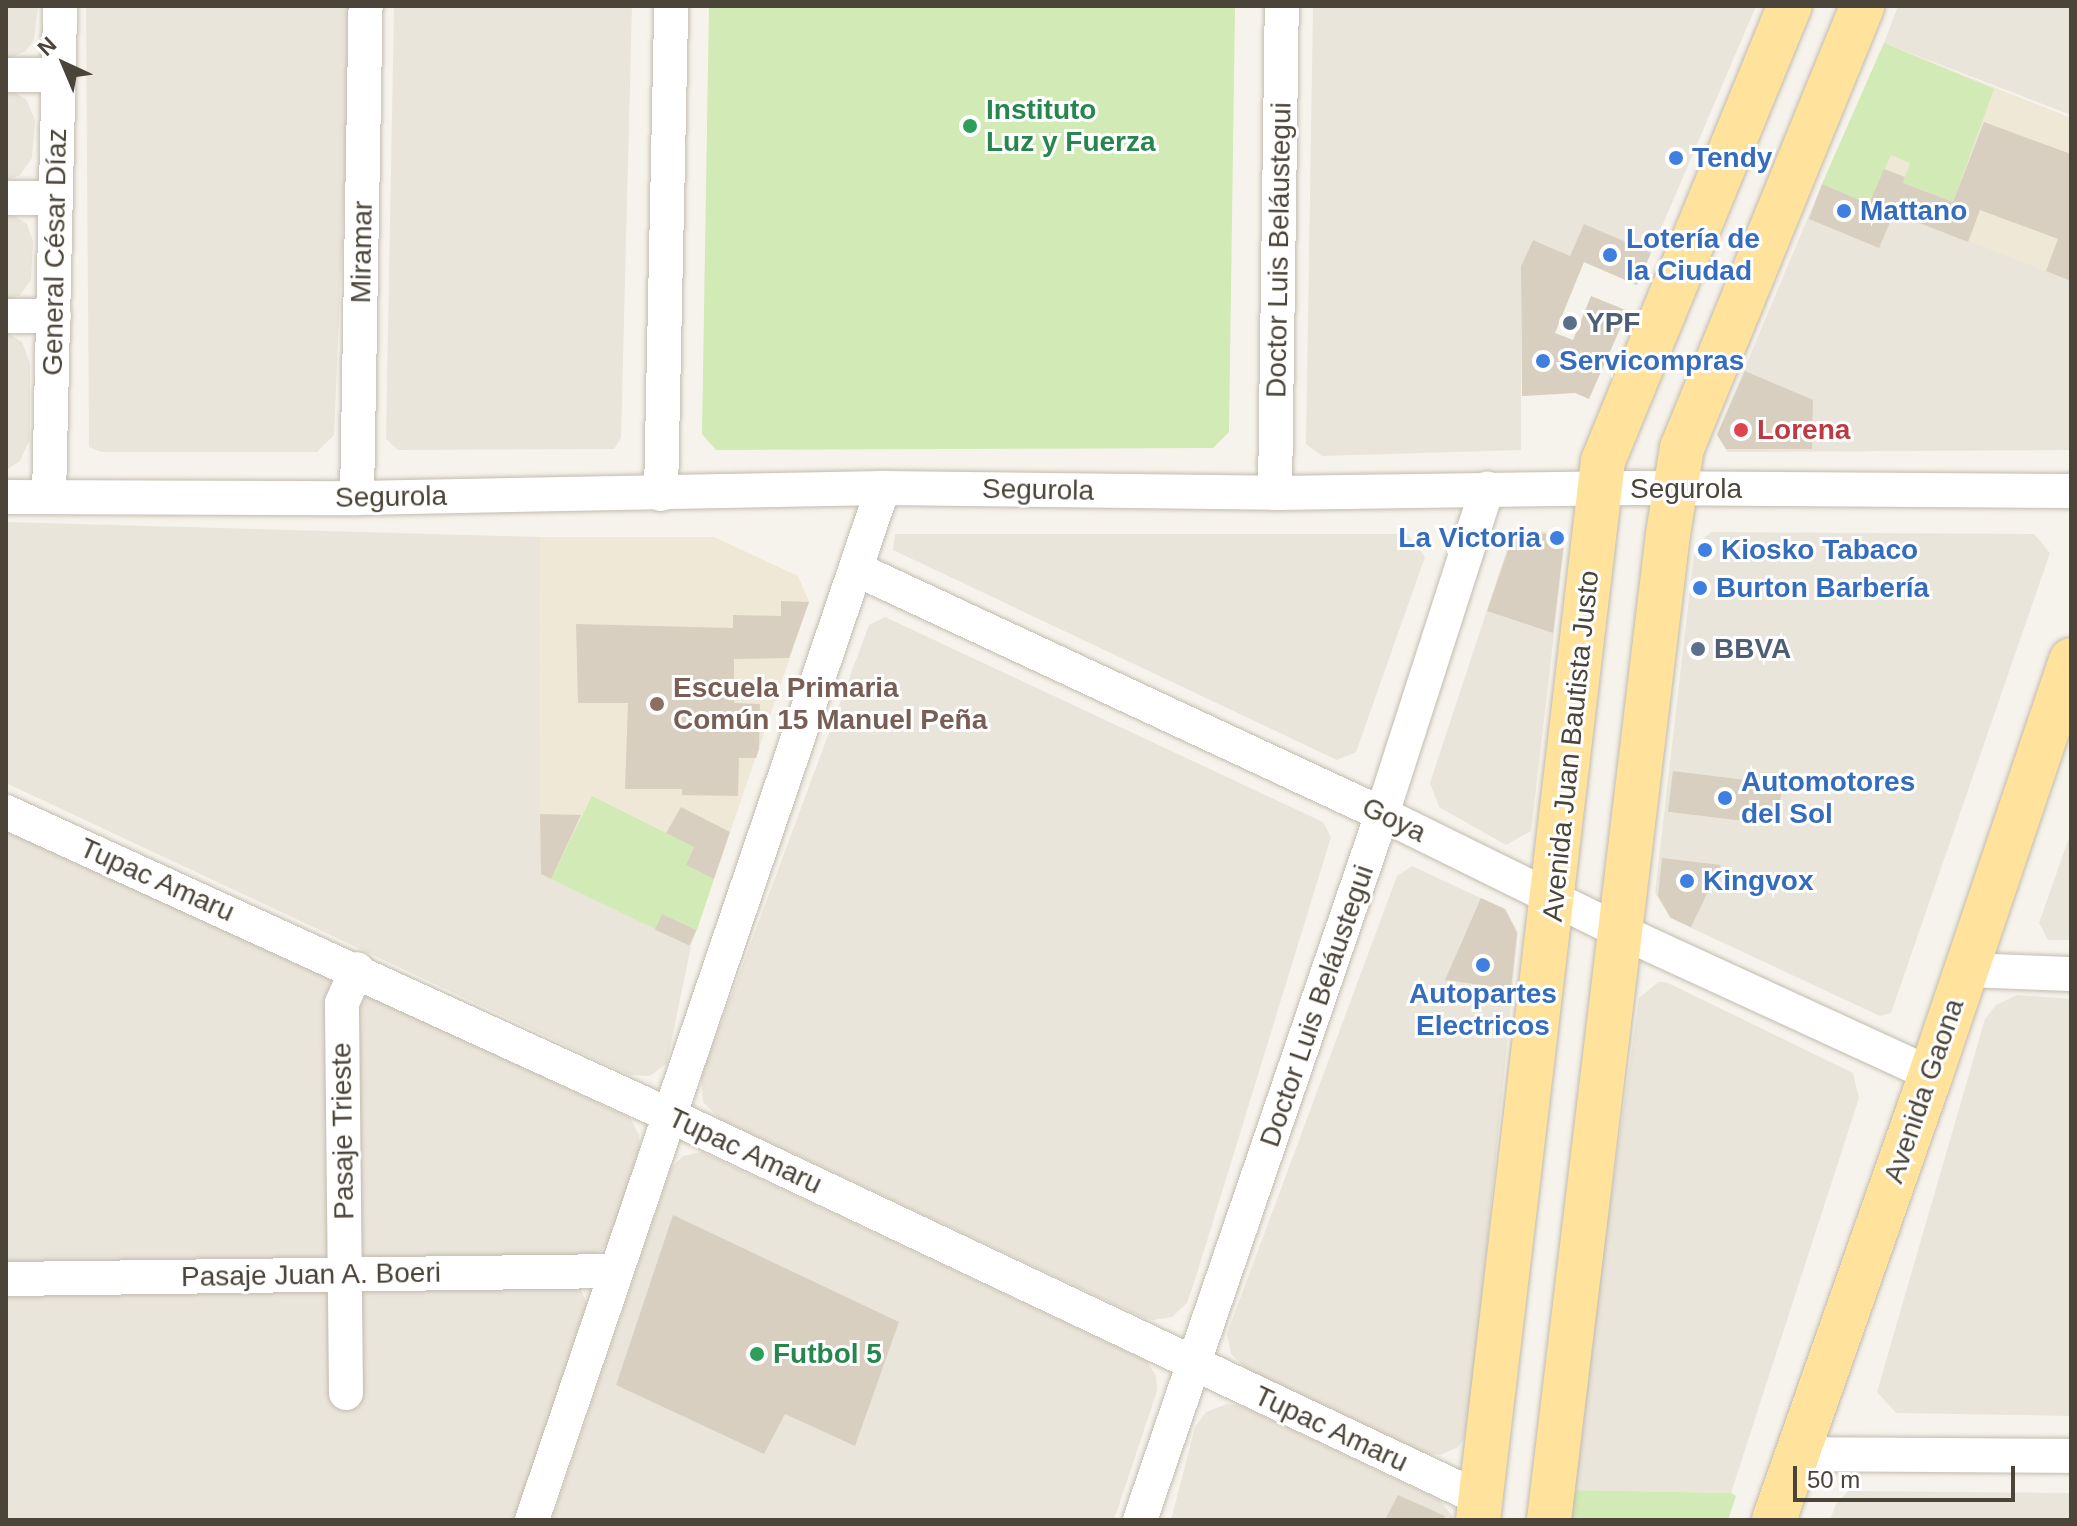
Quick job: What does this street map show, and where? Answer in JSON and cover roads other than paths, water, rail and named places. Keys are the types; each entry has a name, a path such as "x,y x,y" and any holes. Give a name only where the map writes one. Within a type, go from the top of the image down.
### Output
{"main road":[{"name":"Avenida Juan Bautista Justo","path":"1479,1510 1599,489 1608,446 1790,6"},
{"path":"1549,1520 1682,448 1862,6"},
{"name":"Avenida Gaona","path":"1774,1520 1931,1074 2071,660"}],"street":[{"name":"General César Díaz","path":"49,497 60,6"},
{"name":"Miramar","path":"357,498 366,6"},
{"path":"661,494 671,6"},
{"name":"Doctor Luis Beláustegui","path":"1275,493 1282,6"},
{"path":"6,75 59,75"},
{"path":"6,198 56,198"},
{"path":"6,316 54,316"},
{"path":"532,1520 883,488"},
{"name":"Segurola","path":"6,497 357,498 883,488 1275,493 1675,488 2071,491"},
{"name":"Doctor Luis Beláustegui","path":"1140,1520 1382,814 1487,489"},
{"name":"Goya","path":"856,569 1382,814 1622,932 1931,1074"},
{"name":"Tupac Amaru","path":"6,812 357,969 669,1115 1194,1364 1479,1510"},
{"name":"Pasaje Trieste","path":"346,1393 342,1003 357,969"},
{"path":"1965,970 2071,974"},
{"name":"Pasaje Juan A. Boeri","path":"6,1279 616,1271"},
{"path":"1798,1454 2071,1456"}],"place":[{"name":"Instituto Luz y Fuerza","path":"970,126"},
{"name":"Tendy","path":"1676,158"},
{"name":"Mattano","path":"1844,211"},
{"name":"Lotería de la Ciudad","path":"1610,255"},
{"name":"YPF","path":"1570,323"},
{"name":"Servicompras","path":"1543,361"},
{"name":"Lorena","path":"1741,430"},
{"name":"La Victoria","path":"1557,538"},
{"name":"Kiosko Tabaco","path":"1705,550"},
{"name":"Burton Barbería","path":"1700,588"},
{"name":"BBVA","path":"1698,649"},
{"name":"Escuela Primaria Común 15 Manuel Peña","path":"657,704"},
{"name":"Automotores del Sol","path":"1725,798"},
{"name":"Kingvox","path":"1687,881"},
{"name":"Autopartes Electricos","path":"1483,965"},
{"name":"Futbol 5","path":"757,1354"}]}
